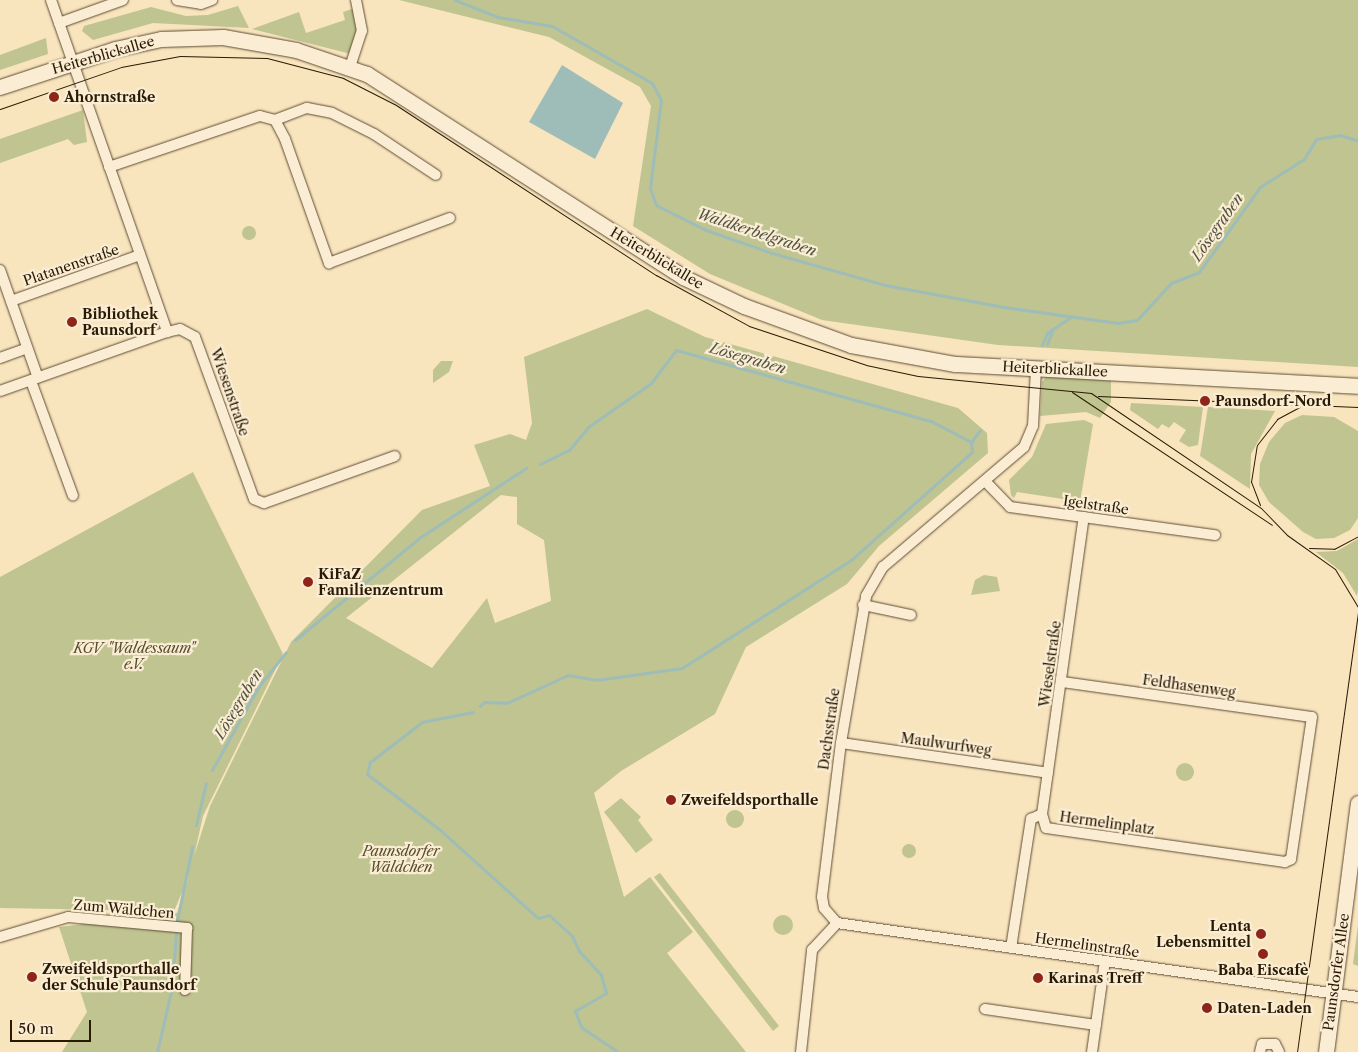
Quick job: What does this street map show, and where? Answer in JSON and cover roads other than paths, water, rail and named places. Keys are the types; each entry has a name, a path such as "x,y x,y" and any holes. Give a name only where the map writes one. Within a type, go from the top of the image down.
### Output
{"main road":[{"name":"Heiterblickallee","path":"0,87 73,62 161,39 198,36 289,49 350,66 683,277 744,306 851,345 906,357 1036,369 1358,386"},
{"name":"Paunsdorfer Allee","path":"1326,1052 1358,803"}],"street":[{"path":"0,391 167,332 51,0"},
{"path":"59,23 123,0"},
{"path":"176,0 201,4 212,0"},
{"path":"350,66 362,31 356,0"},
{"path":"109,167 260,116 275,120 307,108 332,113 374,134 436,175"},
{"path":"275,120 329,263 450,218"},
{"name":"Platanenstraße","path":"11,300 140,256"},
{"name":"Platanenstraße","path":"0,270 28,348 35,379 73,496"},
{"name":"Wiesenstraße","path":"167,332 180,329 195,337 258,502 395,456"},
{"path":"0,358 28,348"},
{"name":"Dachsstraße","path":"837,923 824,908 822,897 841,743 863,605 883,567 985,481 1030,438 1036,369"},
{"name":"Igelstraße","path":"985,481 1010,507 1215,535"},
{"name":"Wieselstraße","path":"1042,814 1084,517"},
{"path":"863,605 911,615"},
{"name":"Feldhasenweg","path":"1062,682 1312,717 1291,859"},
{"name":"Maulwurfweg","path":"841,743 1048,772"},
{"name":"Hermelinplatz","path":"1012,948 1031,819 1042,814 1046,828 1284,862 1291,859"},
{"name":"Zum Wäldchen","path":"0,937 68,917 186,928 185,990"},
{"path":"801,1052 812,950 837,923"},
{"name":"Hermelinstraße","path":"837,923 1358,997"},
{"path":"1092,1052 1105,961"},
{"path":"985,1008 1096,1025"},
{"path":"1260,1052 1262,1044 1275,1044 1279,1052"}],"water":[{"path":"562,65 623,103 595,159 529,122"}],"waterway":[{"name":"Waldkerbelgraben","path":"455,0 498,17 552,26 652,83 661,100 650,188 656,205 706,230 772,253 885,285 1004,307 1118,323 1137,320 1171,283 1199,272 1260,187 1304,159 1316,139 1340,135 1358,141"},
{"name":"Lösegraben","path":"1042,345 1047,333 1071,317"},
{"name":"Lösegraben","path":"1047,344 1053,329"},
{"name":"Lösegraben","path":"540,464 569,450 588,427 651,383 676,350 931,421 971,442 980,430"},
{"path":"480,706 484,702 507,703 568,675 596,680 682,668 851,560 972,452 971,442"},
{"name":"Lösegraben","path":"295,640 419,538 526,468"},
{"name":"Lösegraben","path":"212,770 259,686 286,652"},
{"path":"473,712 422,722 370,762 367,774 439,829 538,918 549,915 572,936 579,951 601,975 606,993 575,1011 581,1027 618,1052"},
{"name":"Lösegraben","path":"196,825 206,783"},
{"name":"Lösegraben","path":"177,921 192,847"},
{"name":"Lösegraben","path":"157,1052 172,987 176,932"}],"tram line":[{"path":"0,109 121,67 180,56 267,58 343,78 396,105 656,275 749,326 866,365 918,376 1091,393 1261,508 1287,535 1335,569 1358,607"},
{"path":"1072,392 1272,525"},
{"path":"1098,396 1358,407"},
{"path":"1260,505 1251,482 1257,445 1277,419 1300,407"},
{"path":"1309,548 1334,549 1358,536"},
{"path":"1297,1052 1358,612"}],"place":[{"name":"Ahornstraße","path":"54,97"},
{"name":"Bibliothek Paunsdorf","path":"72,322"},
{"name":"Paunsdorf-Nord","path":"1205,401"},
{"name":"KiFaZ Familienzentrum","path":"308,582"},
{"name":"Zweifeldsporthalle","path":"671,800"},
{"name":"Lenta Lebensmittel","path":"1261,934"},
{"name":"Baba Eiscafè","path":"1263,954"},
{"name":"Zweifeldsporthalle der Schule Paunsdorf","path":"32,977"},
{"name":"Karinas Treff","path":"1038,978"},
{"name":"Daten-Laden","path":"1207,1008"}],"park label":[{"name":"KGV \"Waldessaum\" e.V.","path":"134,656"},
{"name":"Paunsdorfer Wäldchen","path":"401,860"}]}
